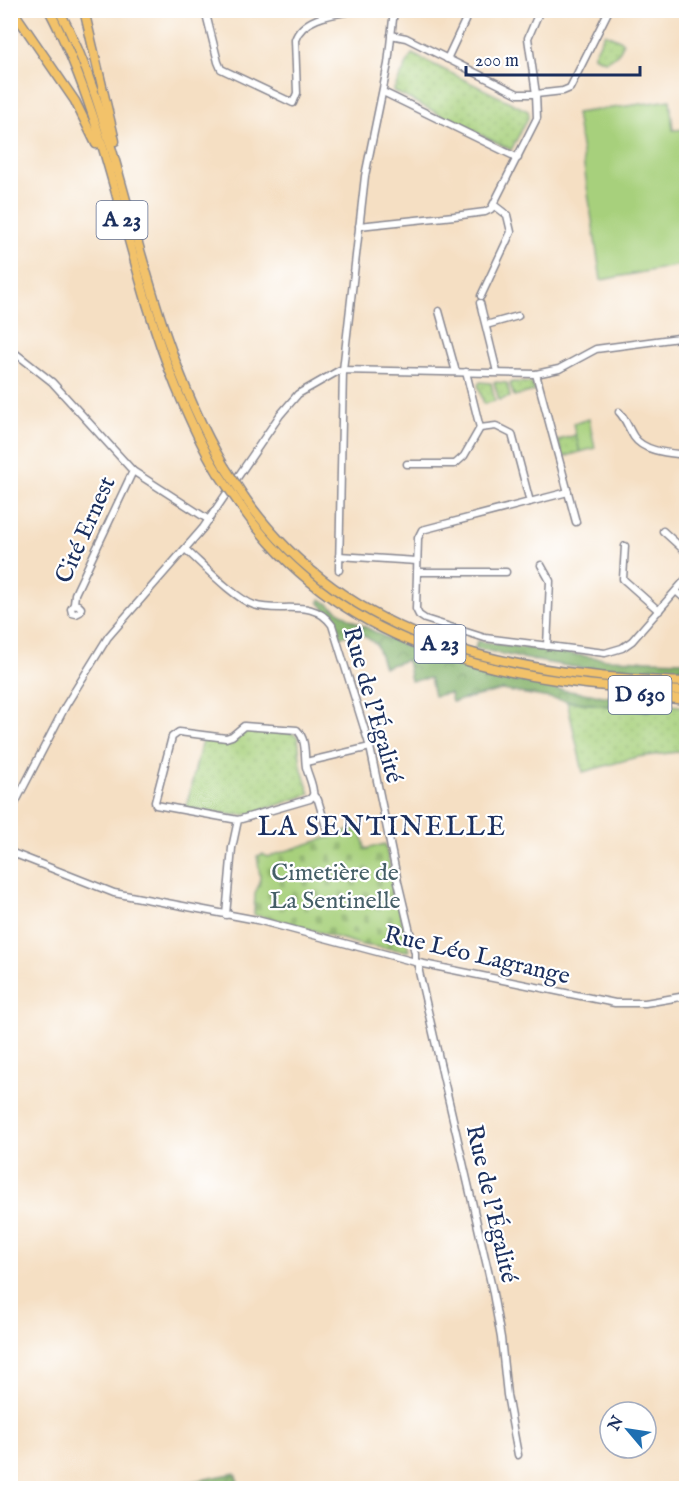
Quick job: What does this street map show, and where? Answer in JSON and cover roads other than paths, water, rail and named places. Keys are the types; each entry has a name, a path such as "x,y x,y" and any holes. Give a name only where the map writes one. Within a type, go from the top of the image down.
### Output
{"highway":[{"name":"A 23","path":"49,10 83,90 163,354 186,412 242,502 275,549 308,581 348,610 387,632 431,650 479,665 527,676 595,685 687,691"},
{"name":"A 23","path":"59,10 93,88 146,272 173,355 221,469"},
{"path":"84,10 120,164 123,191"},
{"path":"13,19 79,108 107,167"},
{"name":"A 23","path":"242,502 285,547 323,582 363,609 413,634 477,655 535,668 616,679 687,682"},
{"name":"D 630","path":"595,685 617,692 687,700"}],"street":[{"path":"205,10 221,69 293,103 297,93 295,40 298,34 319,17 358,10"},
{"path":"339,570 343,369 366,172 383,92 394,10"},
{"path":"447,58 470,10"},
{"path":"359,226 485,212 491,209 537,118 528,38 540,10"},
{"path":"391,35 404,37 520,95 563,91 570,88 609,10"},
{"path":"383,92 518,158"},
{"path":"494,205 507,215 512,232 480,300 497,372"},
{"path":"439,311 456,372"},
{"path":"486,325 518,316"},
{"path":"10,813 66,705 105,641 209,520 287,406 302,391 343,369 536,374 560,369 596,349 687,338"},
{"path":"10,349 46,376 133,471 209,520"},
{"path":"406,464 455,464 464,456 480,428 466,372"},
{"path":"536,374 576,522"},
{"path":"619,412 634,437 641,444 653,449 687,455"},
{"path":"480,428 496,426 512,434 530,502"},
{"name":"Cité Ernest","path":"74,604 75,594 133,471"},
{"path":"568,492 422,530 418,538 417,561 416,609 419,615 481,637 596,654 609,653 629,644 687,579"},
{"path":"663,531 687,552"},
{"path":"625,546 623,579 659,610"},
{"name":"Rue de l'Égalité","path":"185,549 248,603 263,607 307,608 328,620 334,631 370,747 398,882 496,1306 507,1395 518,1455"},
{"path":"339,556 417,561"},
{"path":"541,565 550,579 547,646"},
{"path":"417,572 506,572"},
{"path":"676,591 687,600"},
{"path":"314,795 310,799 238,820 156,805 155,802 174,734 179,732 226,738 244,726 295,729 301,734 314,795 318,800 327,830"},
{"path":"306,762 370,747"},
{"path":"226,915 233,845 238,820"},
{"name":"Rue Léo Lagrange","path":"10,852 109,891 276,924 417,963 615,1004 651,1003 687,996"}],"district":[{"name":"LA SENTINELLE","path":"382,828"}],"park label":[{"name":"Cimetière de La Sentinelle","path":"335,887"}]}
